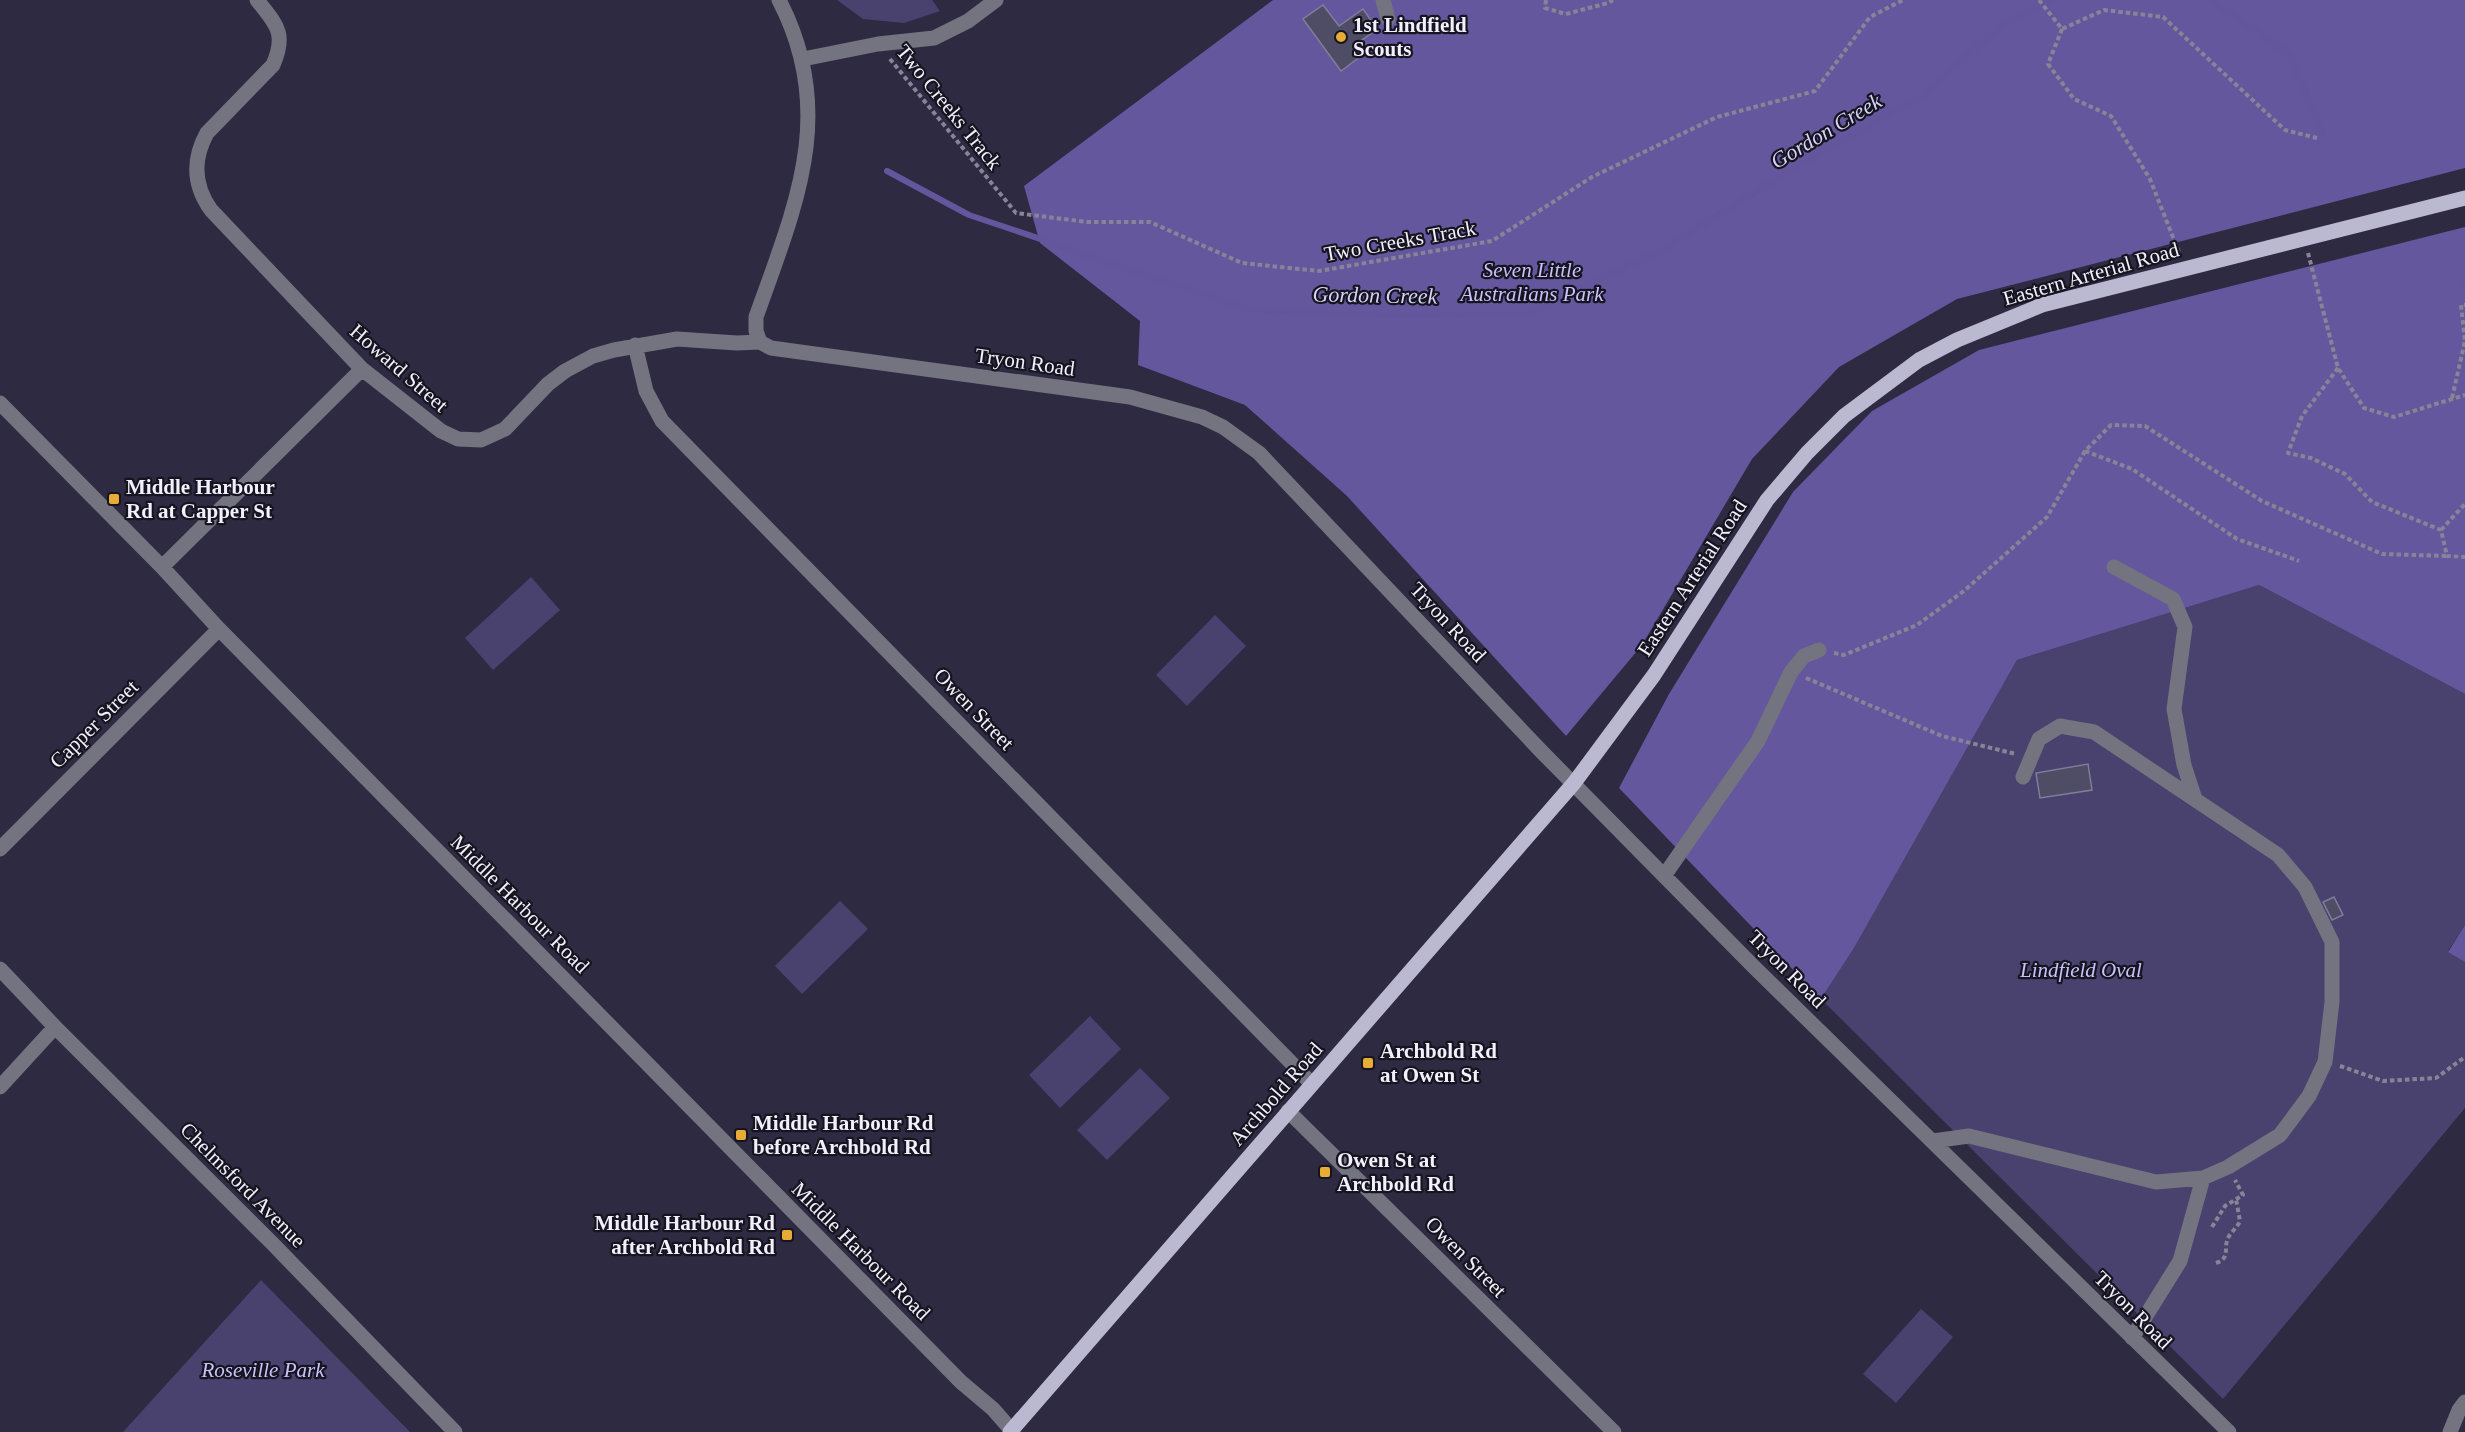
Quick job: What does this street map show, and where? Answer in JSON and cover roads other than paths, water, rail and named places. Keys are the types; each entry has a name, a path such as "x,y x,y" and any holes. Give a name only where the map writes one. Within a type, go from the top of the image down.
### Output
{"main road":[{"name":"Eastern Arterial Road","path":"1574,783 1654,675 1767,500 1807,453 1844,416 1919,360 1957,340 2042,305 2465,198"},
{"name":"Archbold Road","path":"1012,1431 1574,783"}],"street":[{"name":"Howard Street","path":"257,0 279,32 278,55 251,90 207,134 197,159 200,190 212,210 362,369 441,431 458,440 470,441 494,436 505,429 548,384 577,363 614,350 677,339 737,343 759,342"},
{"path":"759,342 756,317 793,211 804,172 807,135 807,96 803,59 788,17 779,0"},
{"path":"803,59 878,44 934,38 968,21 996,0"},
{"path":"1383,0 1388,19"},
{"name":"Tryon Road","path":"759,342 771,348 1130,398 1202,417 1223,427 1259,453 1664,876 2132,1338 2222,1430"},
{"name":"Owen Street","path":"635,345 646,391 662,421 1312,1084"},
{"path":"162,567 362,369"},
{"name":"Middle Harbour Road","path":"0,402 162,567 219,629 961,1382 993,1409 1012,1431"},
{"path":"2114,567 2173,599 2185,627 2174,709 2184,765 2195,799"},
{"name":"Capper Street","path":"0,849 219,629"},
{"path":"1664,876 1758,741 1791,672 1804,656 1819,650"},
{"path":"1933,1141 1969,1136 2156,1182 2203,1178 2228,1167 2280,1135 2309,1096 2325,1062 2332,1002 2332,942 2305,887 2278,855 2094,732 2060,726 2039,739 2023,777"},
{"name":"Chelmsford Avenue","path":"0,969 55,1028 272,1243 455,1432"},
{"path":"0,1087 55,1028"},
{"name":"Owen Street","path":"1288,1112 1614,1432"},
{"path":"2132,1338 2180,1261 2203,1178"},
{"path":"2450,1432 2465,1402"}],"waterway":[{"name":"Gordon Creek","path":"887,171 969,215 1249,309 1384,315 1525,314 1660,251 1801,164 1923,95 2003,23 2051,0"},
{"name":"Gordon Creek","path":"2211,0 2290,55 2323,134"},
{"name":"Gordon Creek","path":"2460,284 2465,283"}],"place":[{"name":"1st Lindfield Scouts","path":"1341,37"},
{"name":"Middle Harbour Rd at Capper St","path":"114,499"},
{"name":"Archbold Rd at Owen St","path":"1368,1063"},
{"name":"Middle Harbour Rd before Archbold Rd","path":"741,1135"},
{"name":"Owen St at Archbold Rd","path":"1325,1172"},
{"name":"Middle Harbour Rd after Archbold Rd","path":"787,1235"}],"park label":[{"name":"Seven Little Australians Park","path":"1532,282"},
{"name":"Lindfield Oval","path":"2081,970"},
{"name":"Roseville Park","path":"263,1370"}]}
